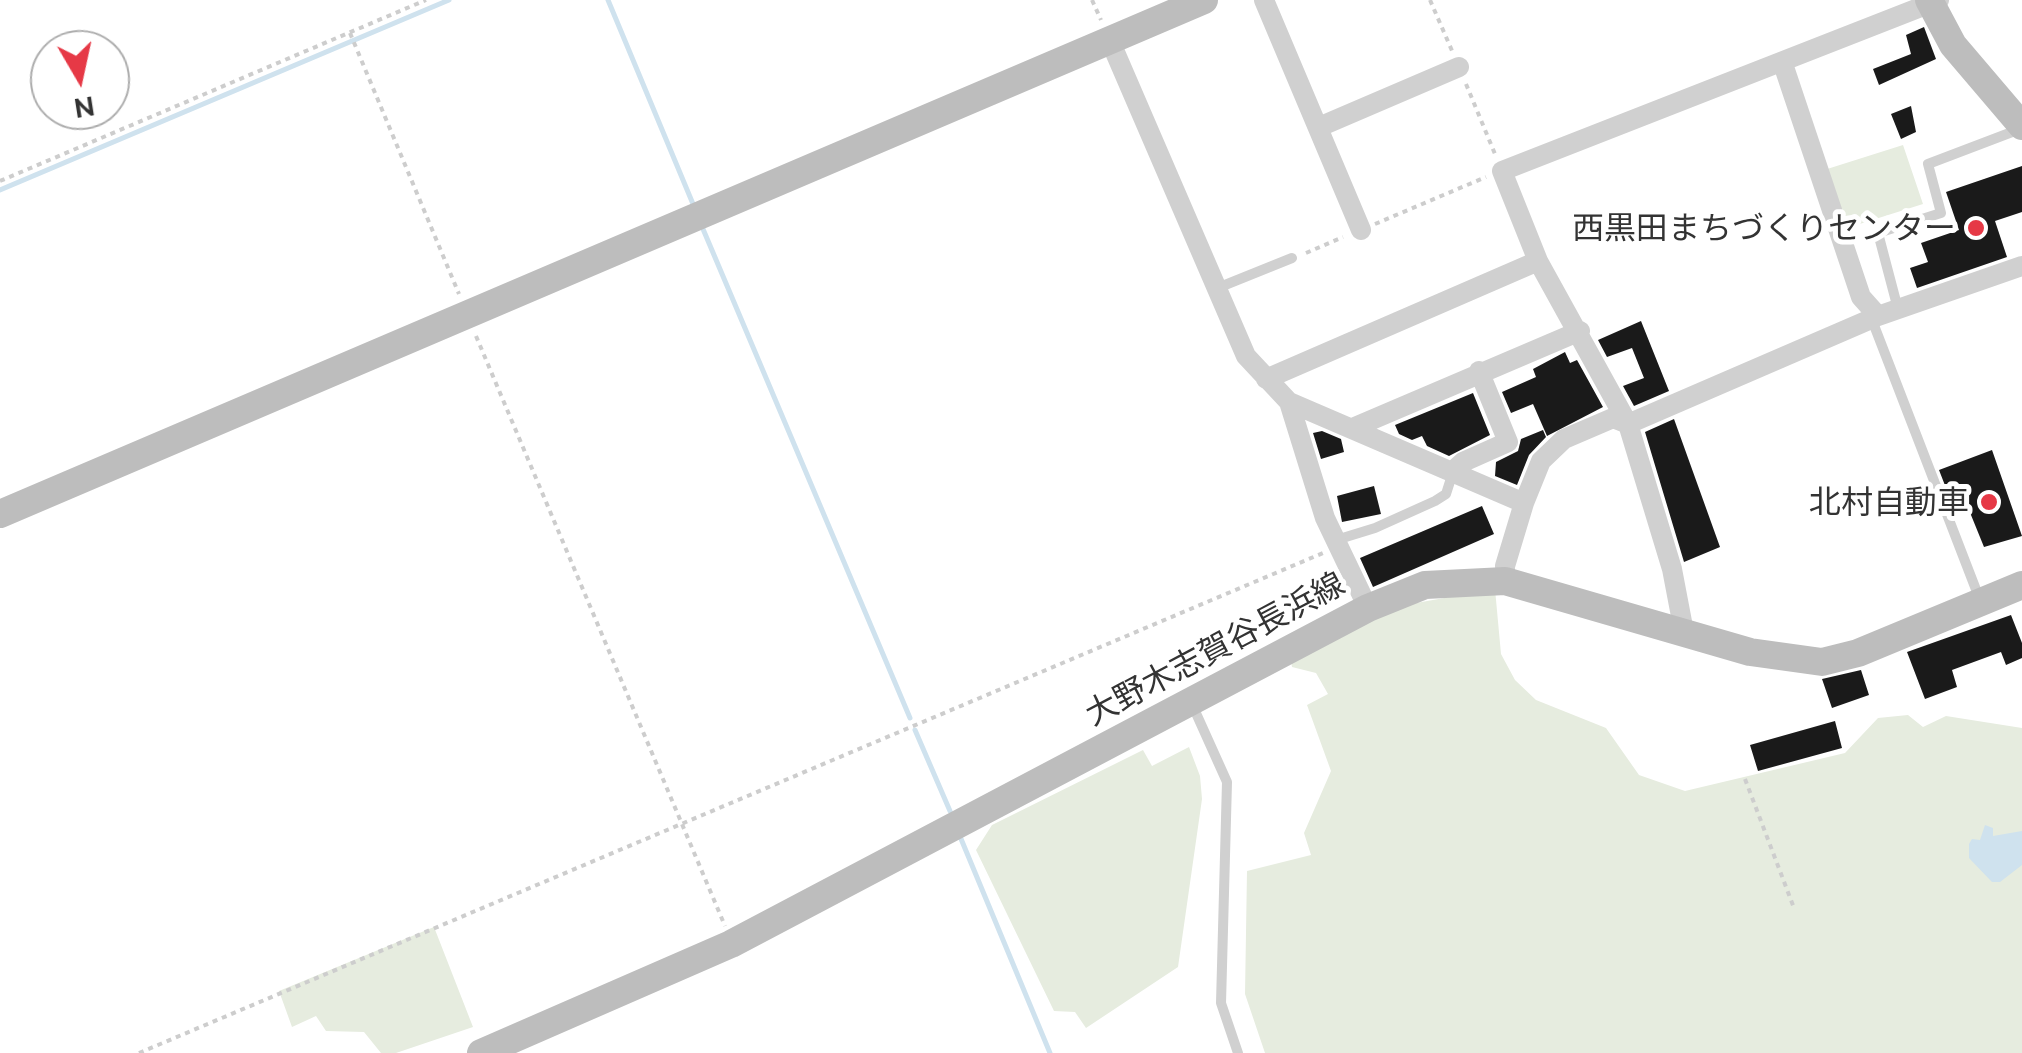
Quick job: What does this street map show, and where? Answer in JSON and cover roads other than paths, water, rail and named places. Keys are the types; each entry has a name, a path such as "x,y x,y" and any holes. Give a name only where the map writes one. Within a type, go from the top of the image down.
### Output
{"main road":[{"path":"0,514 1204,0"},
{"path":"1933,1 1953,45 2022,127"},
{"name":"大野木志賀谷長浜線","path":"480,1053 732,944 1368,608 1426,586 1506,581 1750,652 1822,662 1858,653 2022,585"}],"street":[{"path":"1264,0 1362,230"},
{"path":"1684,632 1672,570 1628,424 1580,331 1538,262 1502,170 1783,64 1933,1"},
{"path":"1110,43 1215,290 1246,356 1266,379 1289,402 1524,503"},
{"path":"1783,64 1861,297 1875,318"},
{"path":"1319,127 1459,67"},
{"path":"1266,379 1538,262"},
{"path":"1506,581 1505,566 1524,503 1550,449 1613,418 1628,424 1898,308 2022,266"},
{"path":"1355,428 1479,371 1580,331"},
{"path":"1453,471 1463,462 1508,442 1479,371"},
{"path":"1289,402 1338,543 1368,608"}],"lane":[{"path":"1898,308 1878,233 1941,213 1928,164 2022,127"},
{"path":"1215,290 1292,258"},
{"path":"1875,318 1980,600"},
{"path":"1338,543 1446,494 1453,471"},
{"path":"1191,701 1228,782 1221,1003 1238,1053"}],"water":[{"path":"1985,825 1993,828 1993,836 2022,831 2022,865 2000,882 1992,882 1969,858 1969,844 1972,839 1980,840"}],"waterway":[{"path":"0,190 449,0"},
{"path":"608,0 693,204"},
{"path":"703,229 910,718"},
{"path":"915,730 950,811"},
{"path":"959,834 1050,1053"}],"place":[{"name":"西黒田まちづくりセンター","path":"1976,228"},
{"name":"北村自動車","path":"1989,502"}]}
